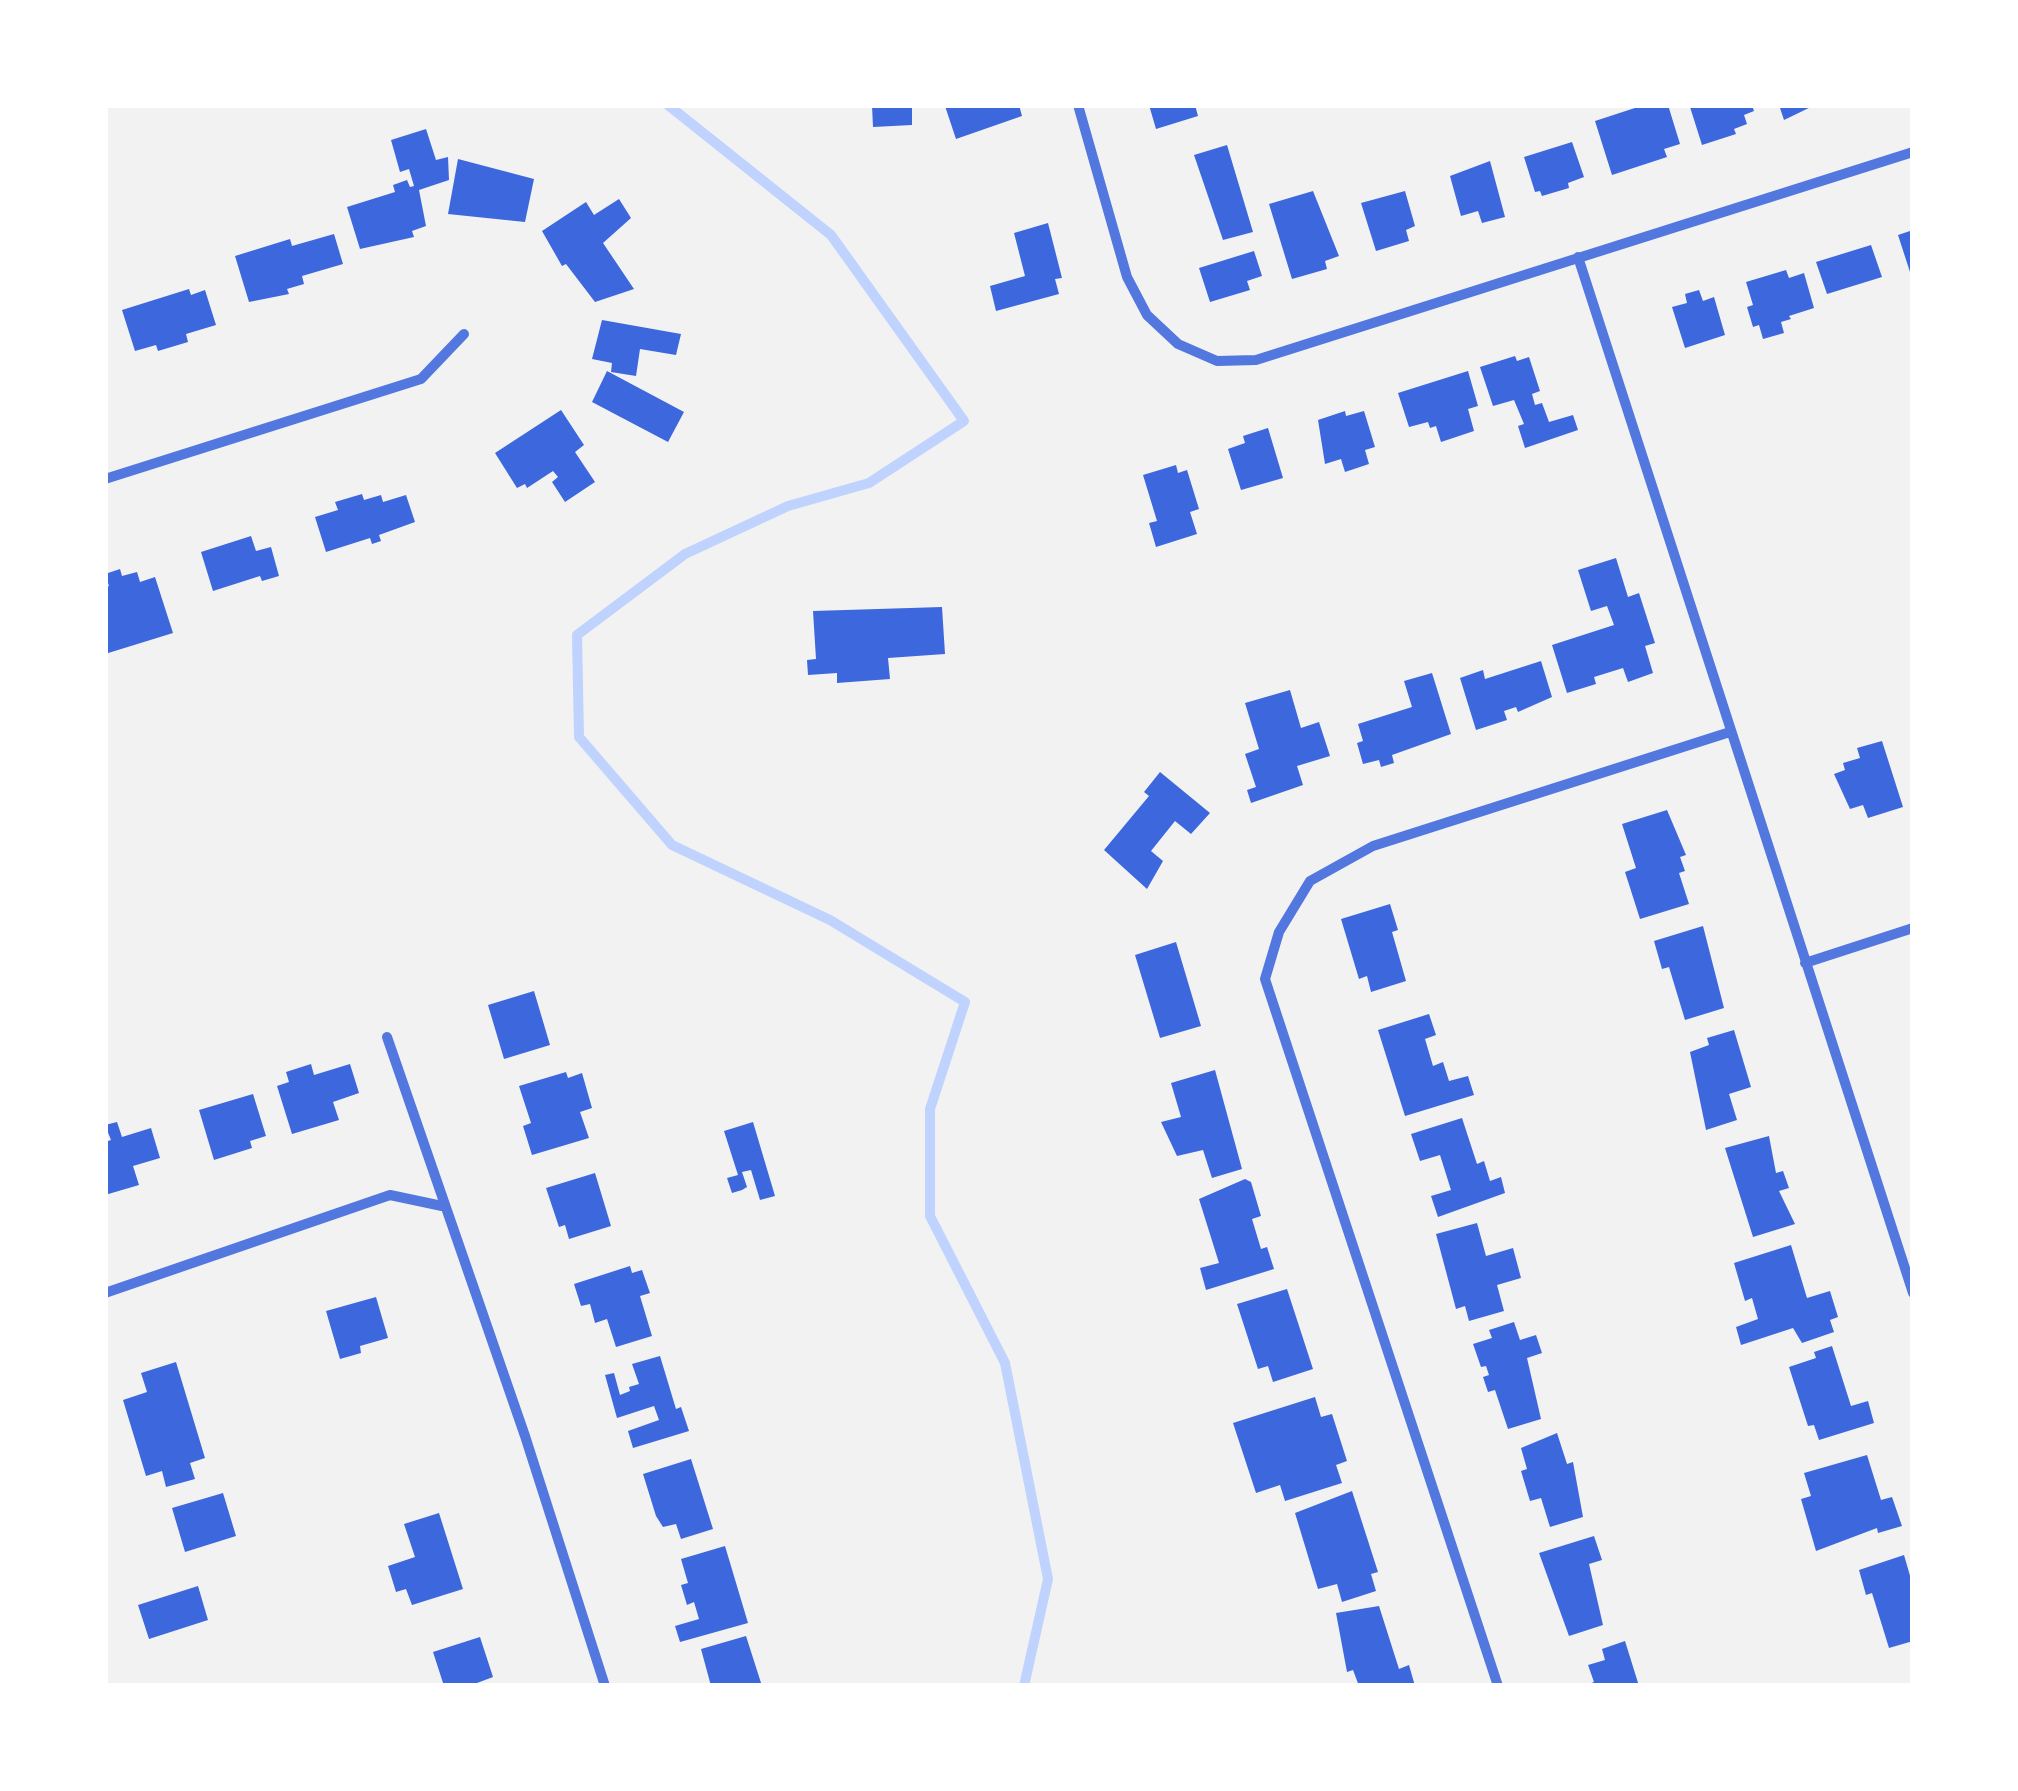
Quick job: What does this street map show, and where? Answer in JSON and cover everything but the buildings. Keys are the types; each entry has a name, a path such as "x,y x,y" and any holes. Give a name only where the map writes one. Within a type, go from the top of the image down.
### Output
{"street":[{"path":"1078,105 1127,278 1158,324 1178,344 1217,360 1256,360 1913,152"},
{"path":"1578,257 1913,1293"},
{"path":"105,479 421,379 464,334"},
{"path":"1498,1686 1264,979 1280,932 1310,881 1374,846 1730,732"},
{"path":"1806,962 1913,928"},
{"path":"387,1037 442,1206 525,1436 605,1686"},
{"path":"105,1293 390,1196 442,1206"}],"waterway":[{"path":"668,105 831,235 964,421 869,483 788,506 685,554 577,635 579,737 672,845 830,920 965,1002 930,1109 930,1216 1005,1363 1048,1579 1024,1686"}]}
